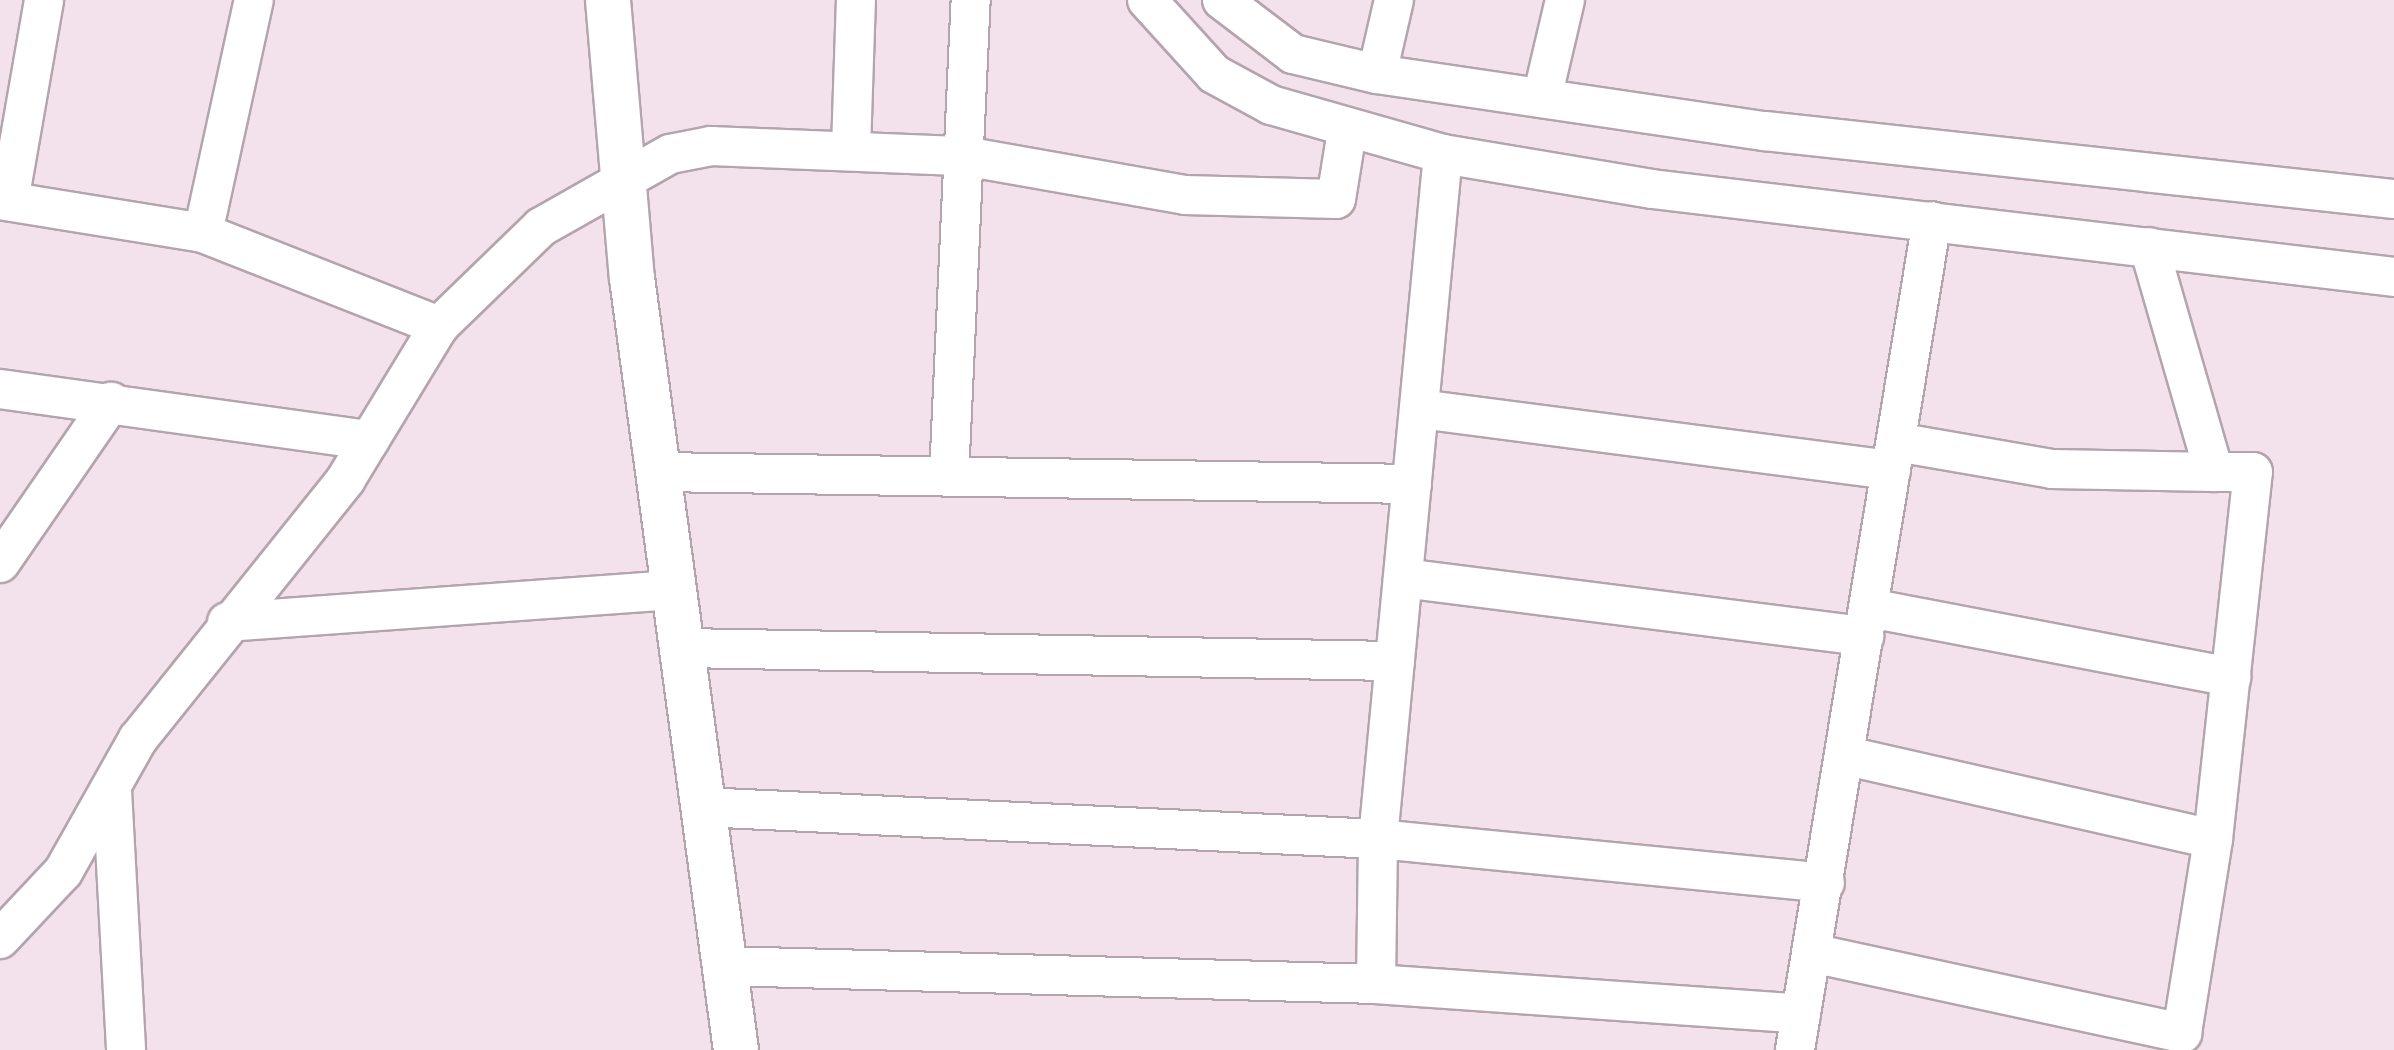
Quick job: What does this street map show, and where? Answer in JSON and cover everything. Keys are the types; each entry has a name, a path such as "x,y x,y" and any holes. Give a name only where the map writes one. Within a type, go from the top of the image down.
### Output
{"main road":[{"path":"608,0 621,182 736,1050"}],"street":[{"path":"44,0 4,200 203,233 439,326"},
{"path":"203,233 254,0"},
{"path":"851,149 856,0"},
{"path":"949,477 971,0"},
{"path":"1147,0 1214,74 1271,105 1347,131 1443,154 1652,189 2394,277"},
{"path":"1222,0 1293,54 1377,74 1765,131 2394,199"},
{"path":"1377,74 1394,0"},
{"path":"1542,98 1565,0"},
{"path":"0,939 63,872 112,790 138,739 369,440 439,326 541,227 670,154 711,146 851,149 964,156 1185,195 1336,199 1347,131"},
{"path":"1376,984 1378,839 1443,154"},
{"path":"724,966 1376,984 1798,1032 1847,756 1932,221"},
{"path":"2149,247 2214,472"},
{"path":"0,389 369,440"},
{"path":"0,563 111,402"},
{"path":"1420,409 2052,469 2253,472 2213,839 2181,1041 1812,953"},
{"path":"659,472 1412,484"},
{"path":"1403,578 1866,622 2231,677"},
{"path":"227,622 675,590"},
{"path":"683,648 1395,661"},
{"path":"1847,756 2213,839"},
{"path":"112,790 126,1050"},
{"path":"702,807 1378,839 1825,883"}]}
